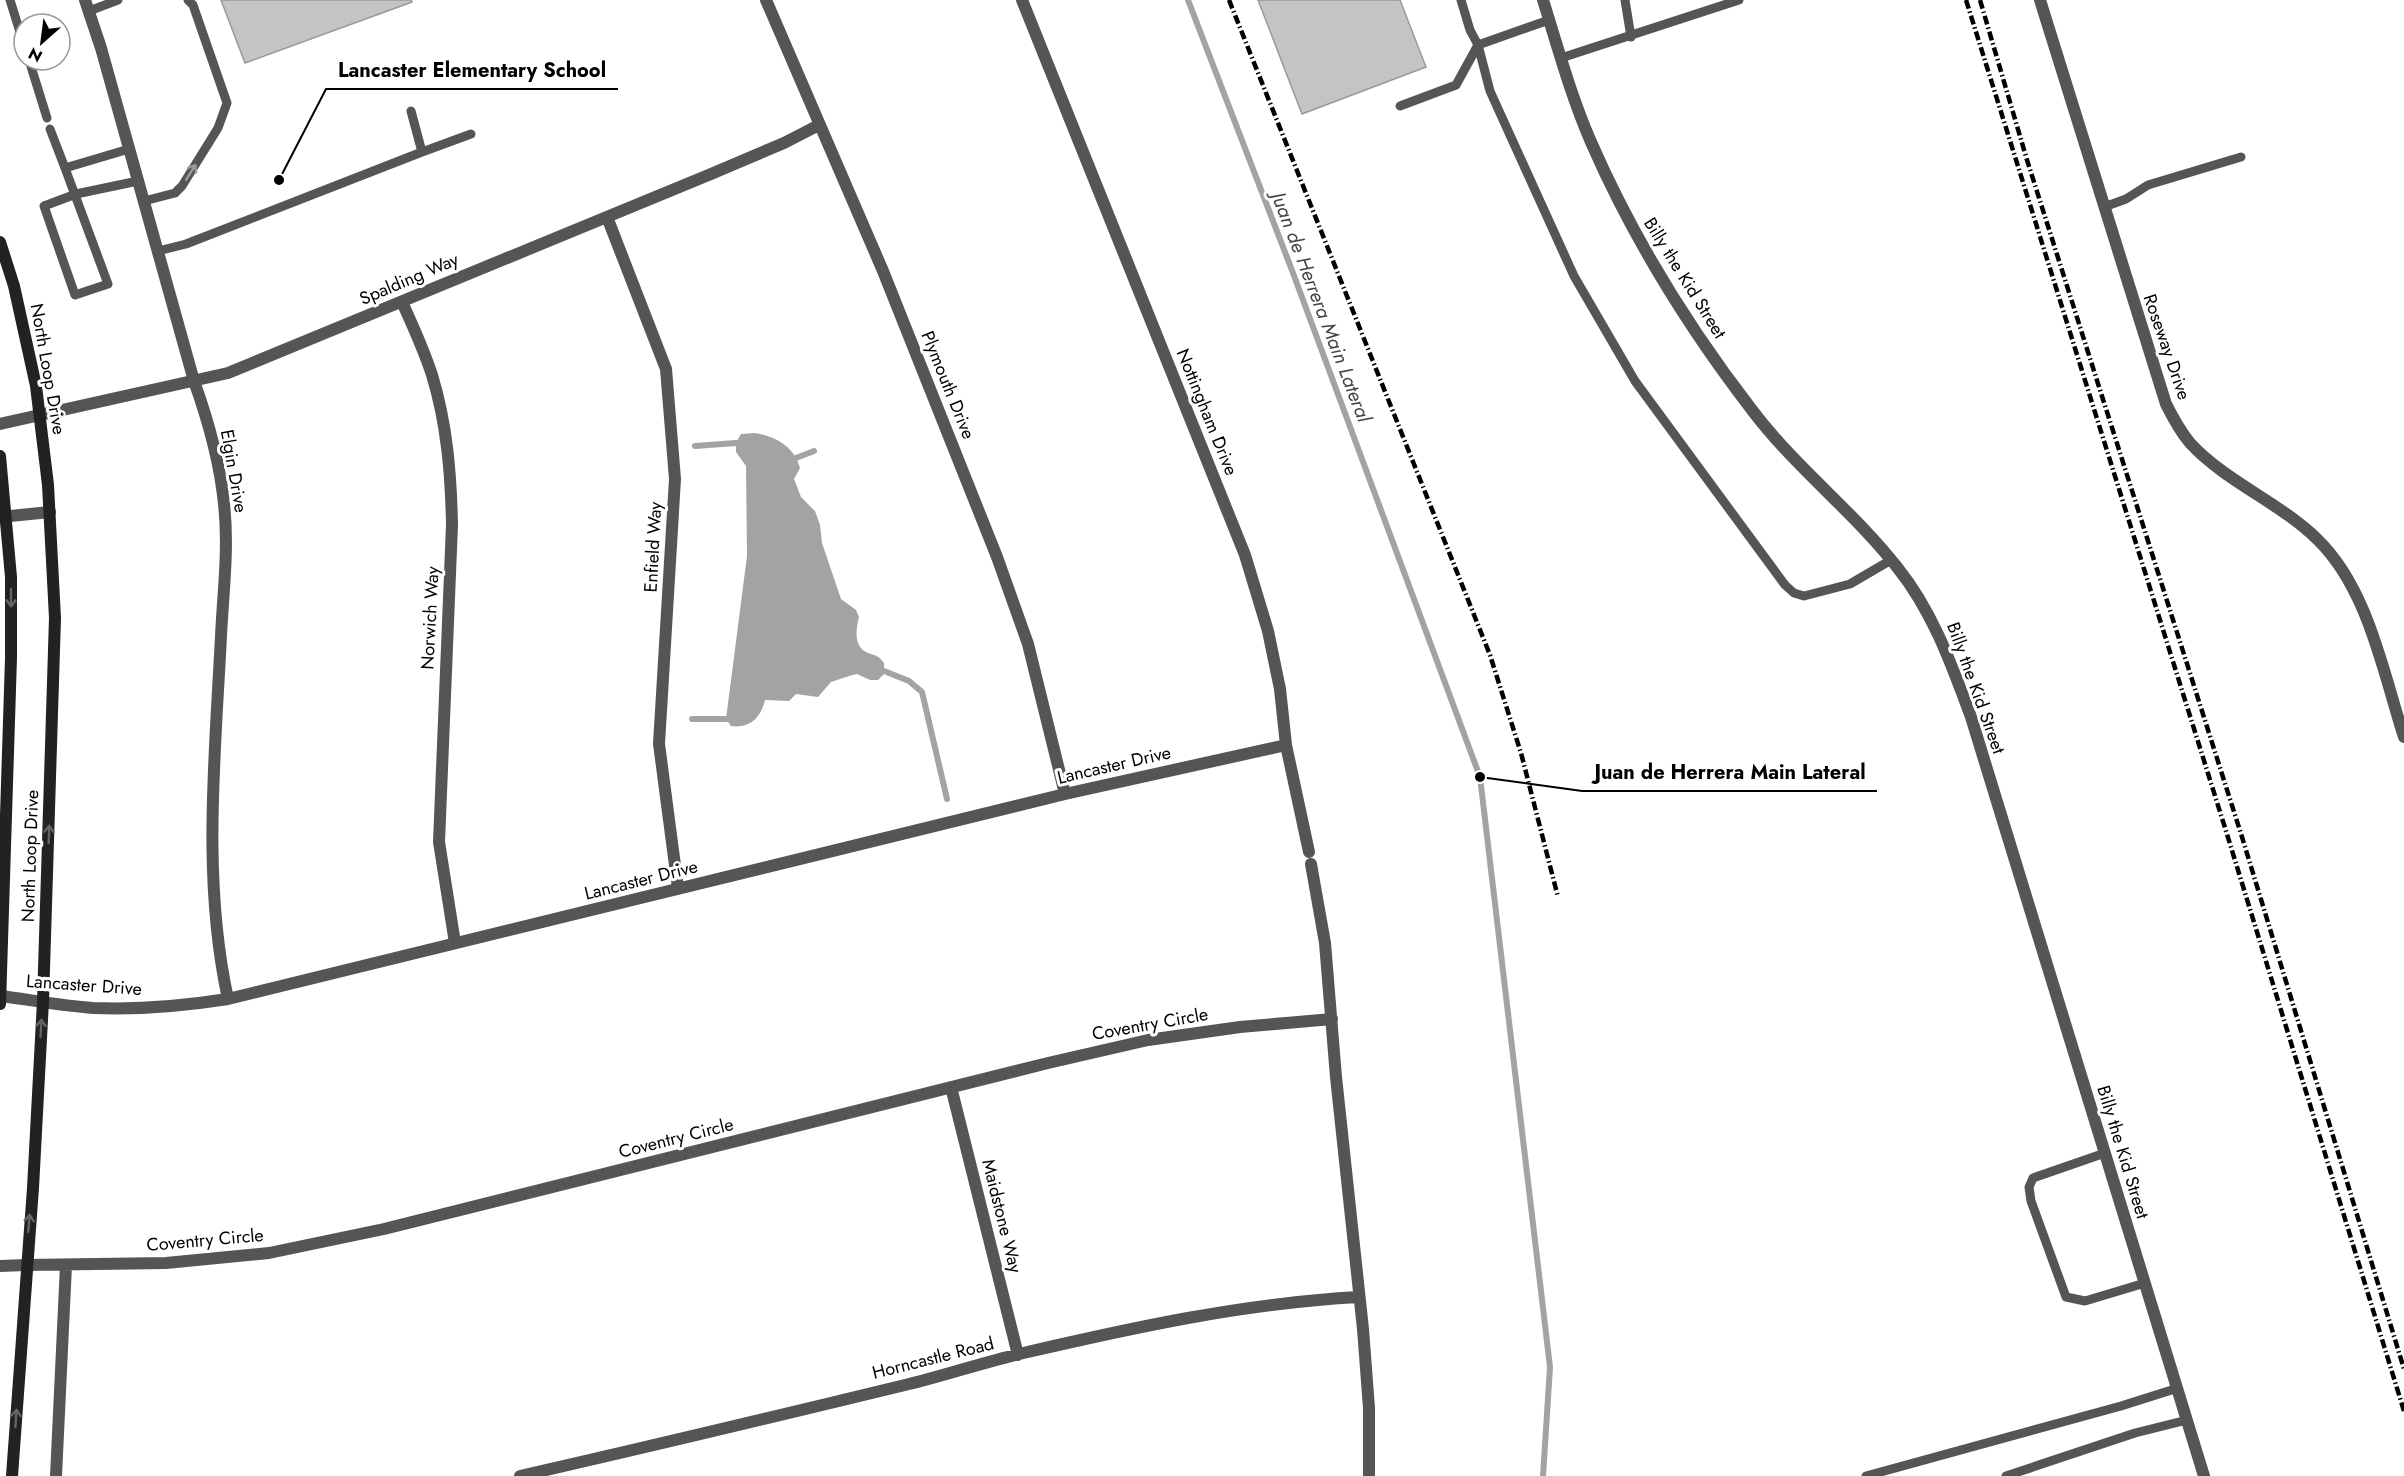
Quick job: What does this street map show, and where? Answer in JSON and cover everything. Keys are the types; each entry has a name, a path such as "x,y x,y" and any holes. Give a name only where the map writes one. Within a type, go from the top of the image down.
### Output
{"main road":[{"name":"North Loop Drive","path":"0,242 14,286 36,386 50,512 55,618 43,1001 33,1188 12,1476"},
{"name":"North Loop Drive","path":"0,456 3,516 10,577 11,658 0,1004"}],"street":[{"name":"Plymouth Drive","path":"766,0 883,271 997,557 1028,644 1065,794"},
{"name":"Nottingham Drive","path":"1022,0 1245,555 1268,631 1280,689 1286,745 1325,943 1332,1019"},
{"name":"Billy the Kid Street","path":"1543,0 1590,140 1619,203 1684,317 1753,412 1891,560 1929,614 1944,643 1971,717 2205,1476"},
{"name":"Roseway Drive","path":"2040,0 2151,363 2166,404 2175,422 2191,443 2221,470 2286,514 2318,539 2344,572 2364,610 2404,737"},
{"name":"Elgin Drive","path":"87,5 194,381 205,411 224,504 223,597 212,849 215,922 228,999"},
{"name":"Spalding Way","path":"0,424 228,373 784,143 819,125"},
{"name":"Enfield Way","path":"607,217 666,369 675,479 659,744 678,888"},
{"name":"Norwich Way","path":"402,302 432,375 444,425 451,473 452,525 439,842 455,943"},
{"path":"3,516 50,512"},
{"name":"Lancaster Drive","path":"1,996 93,1008 176,1007 228,999 564,918 678,888 776,867 1065,794 1286,745"},
{"path":"1332,1019 1369,1408 1369,1476"},
{"name":"Coventry Circle","path":"0,1266 166,1263 269,1253 384,1229 1148,1040 1240,1027 1332,1019"},
{"name":"Maidstone Way","path":"951,1087 1018,1354"},
{"path":"56,1476 66,1265"},
{"name":"Horncastle Road","path":"520,1476 906,1385 1018,1354 1172,1321 1256,1307 1359,1297"}],"lane":[{"path":"87,5 118,0"},
{"path":"144,201 175,193 182,186 218,128 227,103 193,5 188,0"},
{"path":"1461,0 1470,30 1478,45 1490,91 1574,276 1635,381 1785,585 1794,593 1804,596 1850,584 1891,560"},
{"path":"1625,0 1631,37"},
{"path":"1561,58 1739,0"},
{"path":"1400,106 1456,85 1478,45 1550,20"},
{"path":"33,72 46,118"},
{"path":"411,111 422,152"},
{"path":"50,129 76,194 108,284 75,295 44,206 76,194 138,181"},
{"path":"158,251 196,240 471,134"},
{"path":"65,168 129,149"},
{"path":"2104,207 2126,199 2148,185 2241,157"},
{"path":"2105,1153 2033,1178 2029,1187 2031,1201 2066,1297 2085,1301 2145,1283"},
{"path":"1866,1476 2121,1406 2178,1388"},
{"path":"2006,1476 2135,1433 2187,1420"}],"shaded area":[{"path":"754,433 783,443 797,460 800,468 794,479 801,497 815,511 820,525 822,543 841,599 856,610 859,617 857,632 860,647 882,660 884,674 878,680 870,680 857,674 831,682 818,697 796,694 789,701 765,700 761,712 749,724 731,726 726,719 747,556 746,466 736,452 736,443 741,434"}],"building":[{"path":"221,0 411,0 412,2 245,63"},
{"path":"1258,0 1400,0 1426,67 1302,114"}],"waterway":[{"name":"Juan de Herrera Main Lateral","path":"1188,0 1293,273 1480,777 1550,1367 1543,1476"},
{"path":"695,446 736,443"},
{"path":"796,458 814,451"},
{"path":"884,671 909,681 922,692 947,799"},
{"path":"692,719 726,719"}],"railway":[{"path":"1229,0 1490,655 1521,753 1558,897"},
{"path":"1966,0 2226,831 2404,1411"},
{"path":"1980,0 2027,160 2242,837 2404,1369"}],"place":[{"name":"Lancaster Elementary School","path":"279,180"},
{"name":"Juan de Herrera Main Lateral","path":"1480,777"}]}
